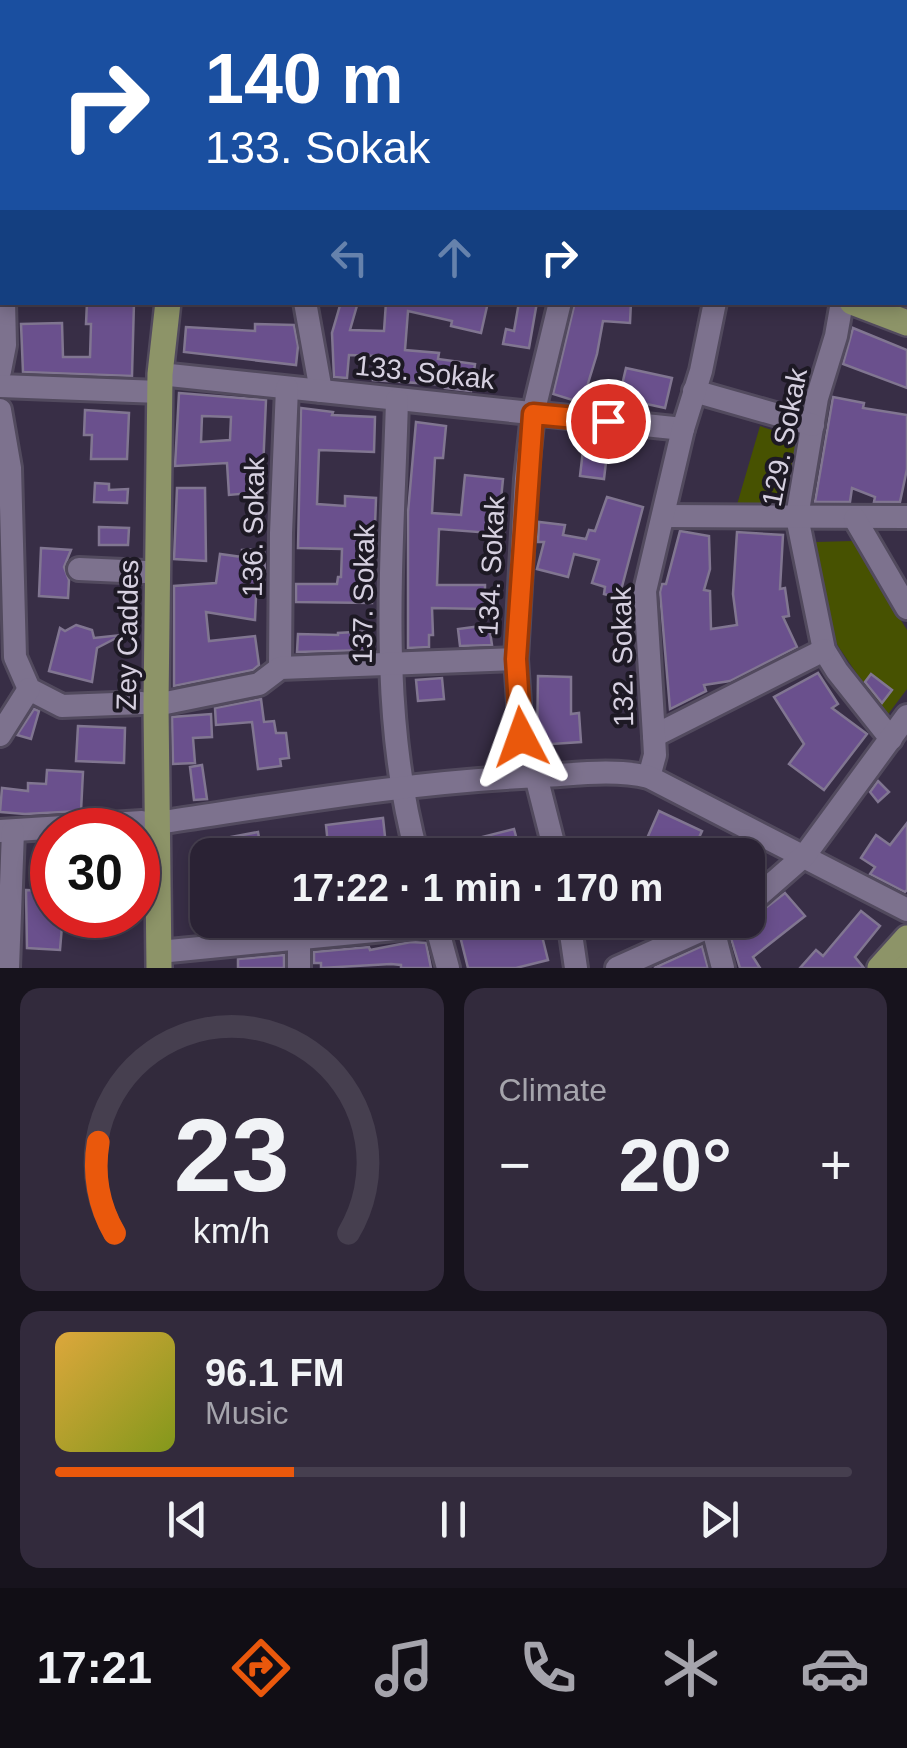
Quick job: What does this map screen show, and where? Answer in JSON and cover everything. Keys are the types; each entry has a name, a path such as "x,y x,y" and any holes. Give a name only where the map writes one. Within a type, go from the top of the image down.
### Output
{"main road":[{"name":"Zey Caddes","path":"149,704 156,305"},
{"name":"Zey Caddes","path":"150,808 144,572 156,386 168,305"},
{"path":"860,305 907,323"},
{"name":"Zey Caddes","path":"153,938 154,963"},
{"path":"880,968 907,938"}],"street":[{"path":"0,372 5,345 4,305"},
{"path":"306,305 321,392"},
{"name":"134. Sokak","path":"550,838 530,776 516,659 533,414 559,305"},
{"name":"132. Sokak","path":"649,777 655,756 645,592 714,305"},
{"name":"129. Sokak","path":"841,305 796,517 824,650 836,672 891,739"},
{"name":"133. Sokak","path":"0,386 287,388 683,429"},
{"name":"136. Sokak","path":"280,668 287,388"},
{"path":"694,391 813,425"},
{"name":"137. Sokak","path":"396,400 391,666 400,788 413,838"},
{"path":"0,410 15,657 29,689 62,706 149,704 259,684 280,668 516,659"},
{"path":"665,516 855,520 907,517"},
{"path":"855,520 907,608"},
{"path":"79,570 144,572"},
{"path":"654,736 824,650"},
{"path":"0,676 15,657"},
{"path":"0,735 29,689"},
{"path":"765,890 805,855 907,716"},
{"path":"160,821 400,788 627,772 649,777 907,910"},
{"path":"7,831 8,968"},
{"path":"154,963 292,938"},
{"path":"298,938 299,968"},
{"path":"440,938 448,968"},
{"path":"572,938 576,968"},
{"path":"617,968 684,938"},
{"path":"720,938 723,968"}],"green space":[{"path":"760,426 802,440 788,511 736,508"},
{"path":"852,541 907,630 907,689 886,717 836,643 819,591 816,542"}],"building":[{"path":"87,305 134,305 132,376 23,372 21,324 62,323 63,357 90,357 91,324 86,324"},
{"path":"340,305 357,305 350,330 384,331 386,305 487,305 481,333 451,326 452,321 408,311 405,350 439,353 438,359 475,364 471,391 445,388 446,385 373,380 376,356 349,355 347,378 334,377 332,333"},
{"path":"518,305 536,305 529,348 503,344 506,329 514,331"},
{"path":"574,305 631,305 630,323 603,321 582,403 553,394"},
{"path":"255,324 294,325 296,365 184,352 186,327 255,331"},
{"path":"853,328 907,350 907,388 843,364"},
{"path":"626,368 672,378 665,408 619,398"},
{"path":"179,393 266,400 262,492 229,495 227,463 175,466","holes":["202,416 231,417 230,440 201,442"]},
{"path":"833,397 864,403 863,408 907,415 907,469 900,502 874,502 875,497 852,488 850,502 815,502"},
{"path":"301,408 333,412 332,415 375,417 374,452 319,450 317,504 345,506 345,496 376,498 375,526 369,525 368,578 373,578 372,603 296,602 296,584 337,584 342,549 298,548"},
{"path":"85,410 129,413 127,459 91,459 92,435 84,435"},
{"path":"416,422 446,426 443,458 435,458 432,513 461,515 465,475 503,479 499,519 504,519 504,534 439,529 437,585 485,585 485,609 432,608 433,635 429,635 429,647 408,648 408,512"},
{"path":"584,442 608,445 604,479 580,476"},
{"path":"95,483 109,484 109,490 128,489 127,503 94,502"},
{"path":"177,488 205,488 206,561 174,559"},
{"path":"607,497 643,507 619,598 604,594 605,587 592,583 599,560 574,554 568,577 537,569 544,542 538,542 539,522 565,525 563,535 586,539 589,530 595,531"},
{"path":"99,527 129,528 128,545 99,545"},
{"path":"680,531 709,536 710,569 704,590 710,591 711,629 737,625 733,594 737,532 783,535 780,589 785,588 789,616 783,617 797,647 730,681 704,685 706,691 670,709 660,592 662,584 666,584"},
{"path":"41,548 71,550 64,567 69,580 68,598 39,596"},
{"path":"264,549 265,572 257,573 255,620 206,612 209,641 255,636 259,665 253,670 174,686 174,586 216,583 220,554 242,557 242,550"},
{"path":"76,625 92,630 94,638 122,635 97,648 92,682 49,671 60,628 65,631"},
{"path":"489,625 492,645 460,646 458,629"},
{"path":"370,631 371,650 297,652 298,634"},
{"path":"818,673 838,704 832,708 867,734 824,790 789,764 804,744 774,697"},
{"path":"871,674 892,690 882,703 865,682"},
{"path":"538,676 571,677 571,714 579,713 581,742 537,745"},
{"path":"442,678 444,699 418,701 416,680"},
{"path":"261,699 264,722 274,721 276,733 286,733 289,758 280,759 281,766 258,769 252,722 216,725 215,708"},
{"path":"34,709 39,711 31,739 17,735"},
{"path":"211,714 212,737 193,738 195,763 173,764 172,717"},
{"path":"78,726 125,728 124,763 76,761"},
{"path":"202,765 207,799 194,800 190,767"},
{"path":"47,770 83,772 81,808 30,808 30,814 25,814 0,812 2,788 28,791 28,783 46,784"},
{"path":"878,781 889,792 878,802 870,792"},
{"path":"659,811 702,831 699,838 647,838"},
{"path":"383,818 385,838 327,838 326,825"},
{"path":"907,823 905,892 870,874 875,867 861,858 876,835 890,845"},
{"path":"514,829 516,838 478,838"},
{"path":"258,832 259,838 226,838"},
{"path":"26,890 30,890 30,938 61,938 60,950 27,948"},
{"path":"785,893 805,916 753,957 760,968 740,968 731,938 765,938 765,908"},
{"path":"861,911 880,926 855,957 864,968 800,968 816,950 823,956"},
{"path":"460,938 542,938 548,960 516,968 468,968"},
{"path":"426,943 431,968 391,964 321,968 321,963 314,963 314,952 369,947 370,950"},
{"path":"702,946 708,968 654,968"},
{"path":"284,955 284,968 238,968 238,959"}],"route":[{"path":"521,737 516,659 533,414 608,421"}]}
